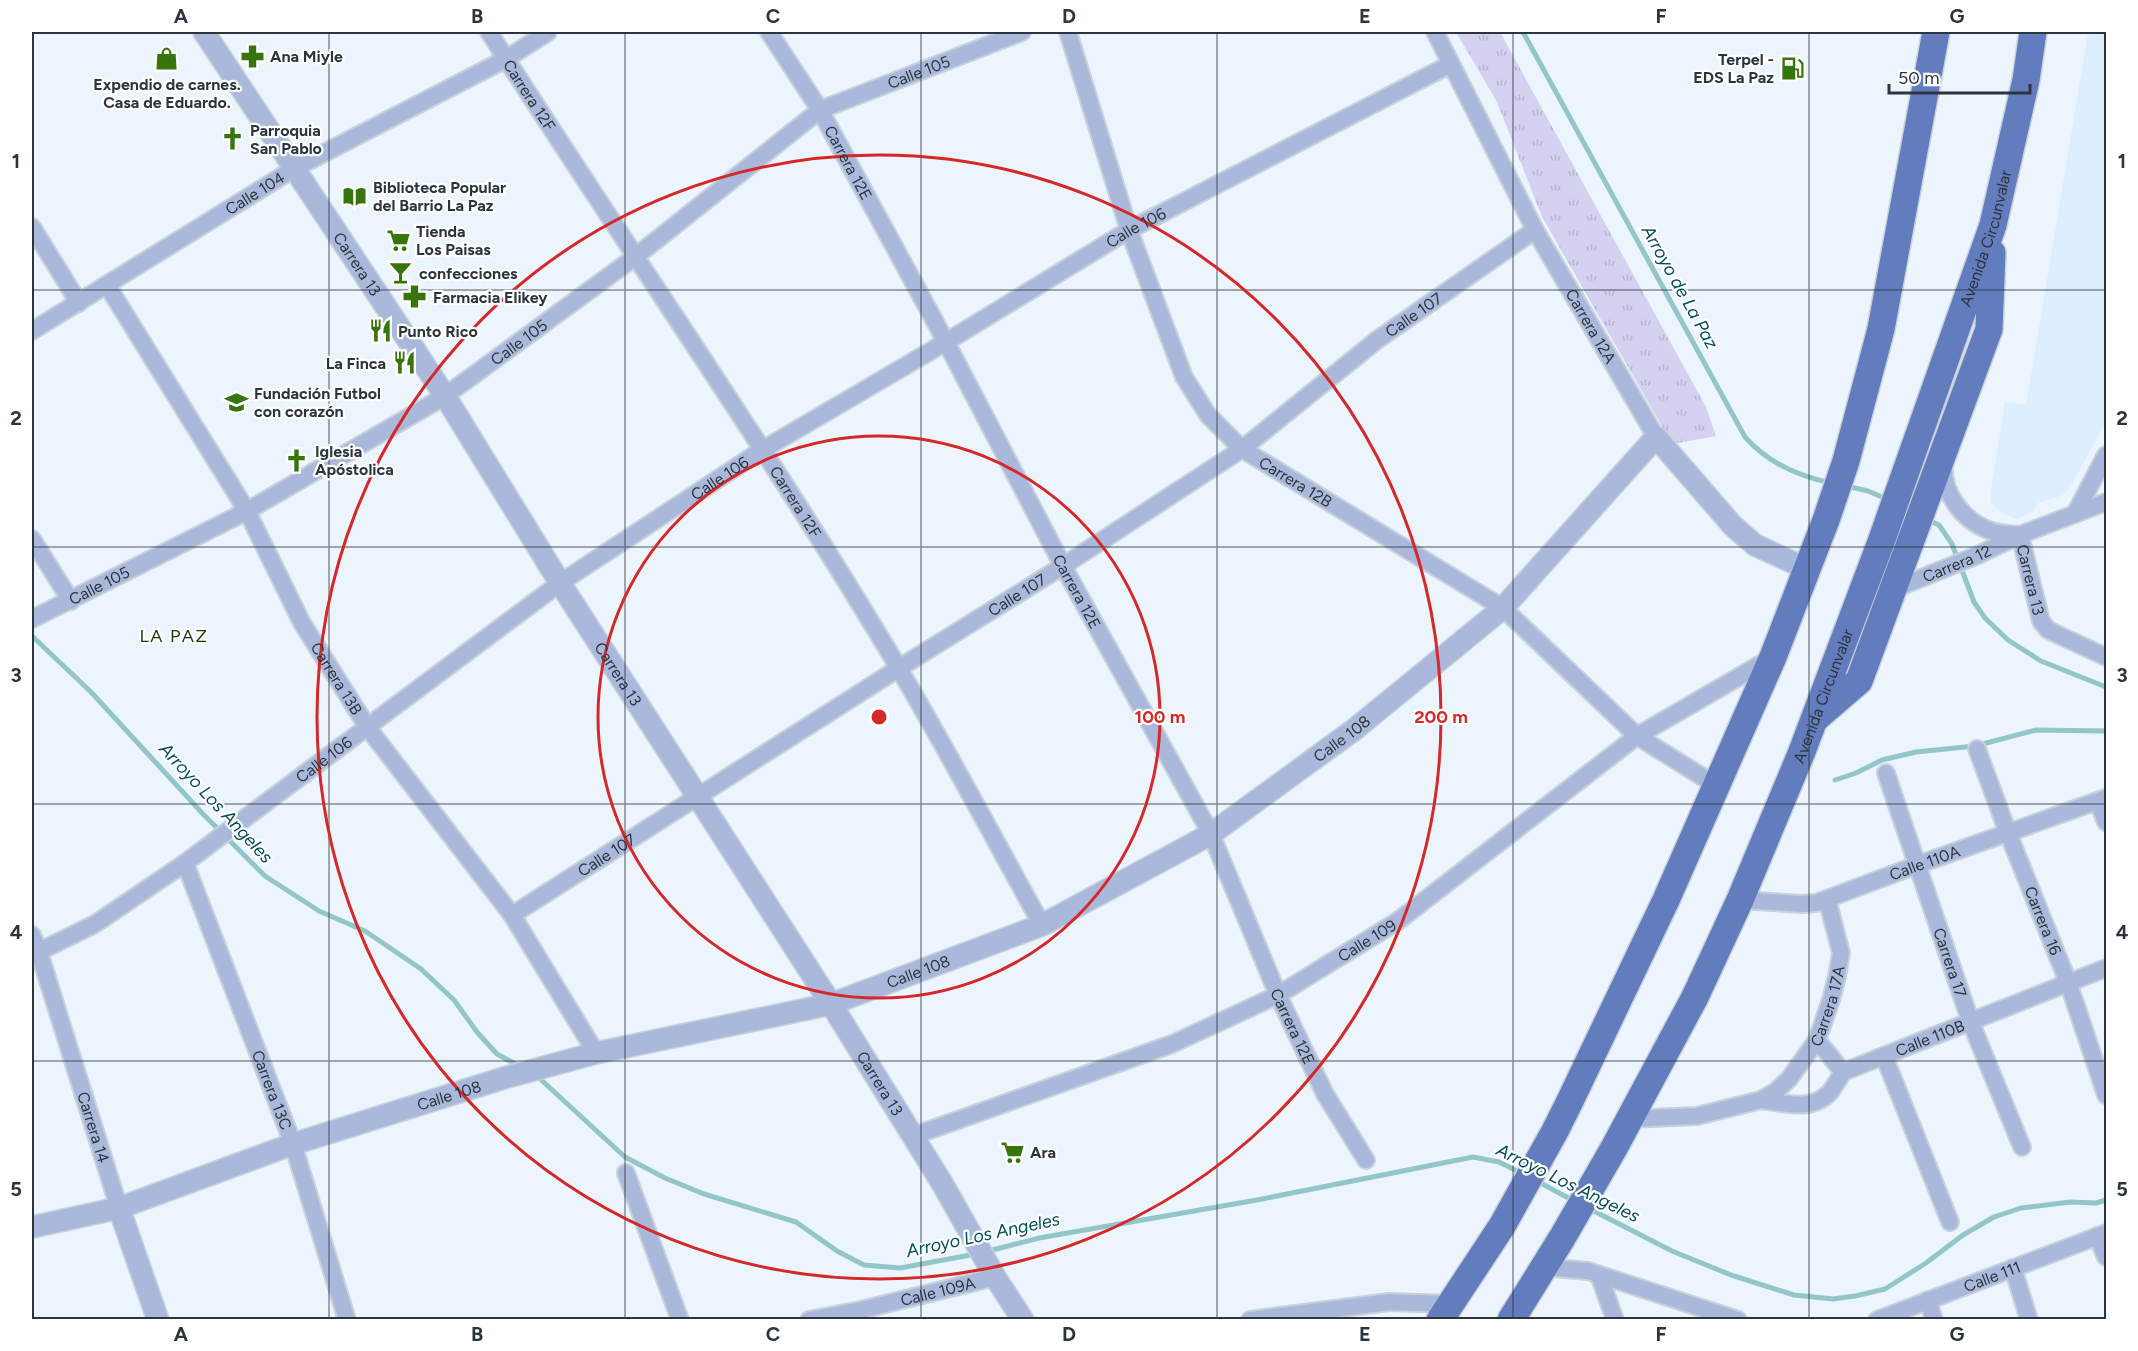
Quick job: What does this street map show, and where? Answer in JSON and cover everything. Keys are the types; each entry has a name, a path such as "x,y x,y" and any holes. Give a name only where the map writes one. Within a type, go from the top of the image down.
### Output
{"highway":[{"path":"1444,1312 1506,1220 1555,1131 1666,900 1717,786 1773,657 1826,520 1846,461 1881,329 1936,32"},
{"name":"Avenida Circunvalar","path":"1511,1320 1614,1148 1695,997 1740,900 1813,721 1904,482 1994,225 2026,80 2033,32"},
{"path":"1813,721 1859,681 1989,329 1994,225"}],"street":[{"name":"Carrera 13","path":"204,32 445,396 560,583 831,1004 1023,1320"},
{"name":"Carrera 12F","path":"489,32 762,450 898,668 1042,925"},
{"name":"Calle 104","path":"32,331 295,168 506,59 548,32"},
{"name":"Carrera 12E","path":"769,32 820,110 946,342 1063,566 1211,834 1278,996 1325,1094 1366,1160"},
{"name":"Calle 105","path":"32,619 247,511 445,396 635,257 820,110 1022,32"},
{"name":"Carrera 12B","path":"1068,32 1129,230 1184,377 1208,415 1242,449 1503,608 1637,736 1717,786"},
{"name":"Carrera 12A","path":"1435,32 1535,230 1656,437 1733,526 1755,545 1807,569"},
{"name":"Calle 106","path":"35,953 95,924 185,863 560,583 762,450 946,342 1129,230 1451,64"},
{"path":"32,227 79,303"},
{"name":"Calle 107","path":"512,915 898,668 1063,566 1242,449 1377,340 1535,230"},
{"name":"Carrera 13B","path":"107,285 247,511 302,623 368,728 512,915 596,1053"},
{"name":"Calle 108","path":"32,1227 119,1208 293,1144 504,1078 596,1053 831,1004 1042,925 1211,834 1355,729 1503,608 1656,437"},
{"name":"Carrera 12","path":"1946,443 1943,471 1950,497 1968,519 1992,532 2020,535"},
{"path":"2075,514 2106,455"},
{"name":"Carrera 12","path":"1892,590 2020,535 2106,502"},
{"name":"Carrera 13","path":"2020,535 2040,621 2048,630 2106,657"},
{"path":"32,539 71,601"},
{"name":"Calle 109","path":"913,1136 1172,1044 1278,996 1398,921 1637,736 1773,657"},
{"name":"Carrera 16","path":"1977,749 2068,982 2106,1095"},
{"name":"Carrera 17","path":"1886,773 1971,1023 2022,1147"},
{"path":"2102,800 2106,822"},
{"name":"Calle 110A","path":"1740,900 1810,904 2102,800"},
{"name":"Carrera 13C","path":"185,863 293,1144 347,1320"},
{"name":"Carrera 17A","path":"1827,899 1841,953 1831,1000 1817,1040 1843,1072"},
{"name":"Carrera 14","path":"32,935 35,953 158,1320"},
{"name":"Calle 110B","path":"1843,1072 2106,968"},
{"path":"1628,1119 1697,1116 1761,1100 1775,1092 1789,1079 1817,1040"},
{"path":"1884,1056 1950,1222"},
{"path":"1761,1100 1806,1105 1815,1103 1829,1093 1843,1072"},
{"path":"626,1173 681,1320"},
{"path":"2102,1235 2106,1257"},
{"name":"Calle 111","path":"1877,1320 2102,1235"},
{"path":"1560,1240 1594,1273 1615,1320"},
{"path":"1544,1267 1594,1273 1734,1319"},
{"path":"2013,1268 2029,1320"},
{"name":"Calle 109A","path":"809,1320 861,1310 992,1272"},
{"path":"1928,1300 1934,1320"},
{"path":"1250,1320 1389,1302 1444,1312"}],"shaded area":[{"path":"2088,32 2106,32 2106,421 2069,490 2061,496 2038,503 2033,512 2017,519 2004,514 1991,503 1990,495 2005,402 2026,405"}],"green space":[{"path":"1456,32 1500,32 1706,407 1716,436 1678,443 1667,435 1542,217 1497,102"}],"waterway":[{"name":"Arroyo de La Paz","path":"1523,32 1745,437 1763,454 1784,467 1806,477 1831,483"},
{"name":"Arroyo de La Paz","path":"1846,486 1868,491 1889,500"},
{"name":"Arroyo Los Angeles","path":"1926,519 1939,525 1952,544 1974,602 1985,618 2008,640 2041,661 2106,687"},
{"name":"Arroyo Los Angeles","path":"32,636 91,692 203,814 265,876 319,911 365,931 421,969 454,1000 477,1032 497,1054 521,1067"},
{"path":"1835,780 1882,760 1916,752 1975,746 2036,730 2106,731"},
{"name":"Arroyo Los Angeles","path":"537,1076 625,1157 665,1178 704,1194 796,1222 837,1251 864,1265 900,1268 976,1254"},
{"name":"Arroyo Los Angeles","path":"985,1252 1039,1238 1257,1200 1473,1157 1499,1162 1521,1173"},
{"name":"Arroyo Los Angeles","path":"1535,1180 1574,1201"},
{"name":"Arroyo Los Angeles","path":"1588,1208 1672,1251 1731,1275 1794,1295 1833,1299 1885,1289 1926,1263 1963,1235 1994,1217 2021,1208 2070,1202 2096,1203 2106,1200"}],"place":[{"name":"Ana Miyle","path":"252,56"},
{"name":"Expendio de carnes. Casa de Eduardo.","path":"167,59"},
{"name":"Terpel - EDS La Paz","path":"1792,68"},
{"name":"Parroquia San Pablo","path":"232,139"},
{"name":"Biblioteca Popular del Barrio La Paz","path":"355,196"},
{"name":"Tienda Los Paisas","path":"398,240"},
{"name":"confecciones","path":"401,273"},
{"name":"Farmacia Elikey","path":"415,297"},
{"name":"Punto Rico","path":"380,331"},
{"name":"La Finca","path":"404,363"},
{"name":"Fundación Futbol con corazón","path":"236,402"},
{"name":"Iglesia Apóstolica","path":"297,460"},
{"name":"Ara","path":"1012,1152"}],"district":[{"name":"LA PAZ","path":"174,636"}]}
